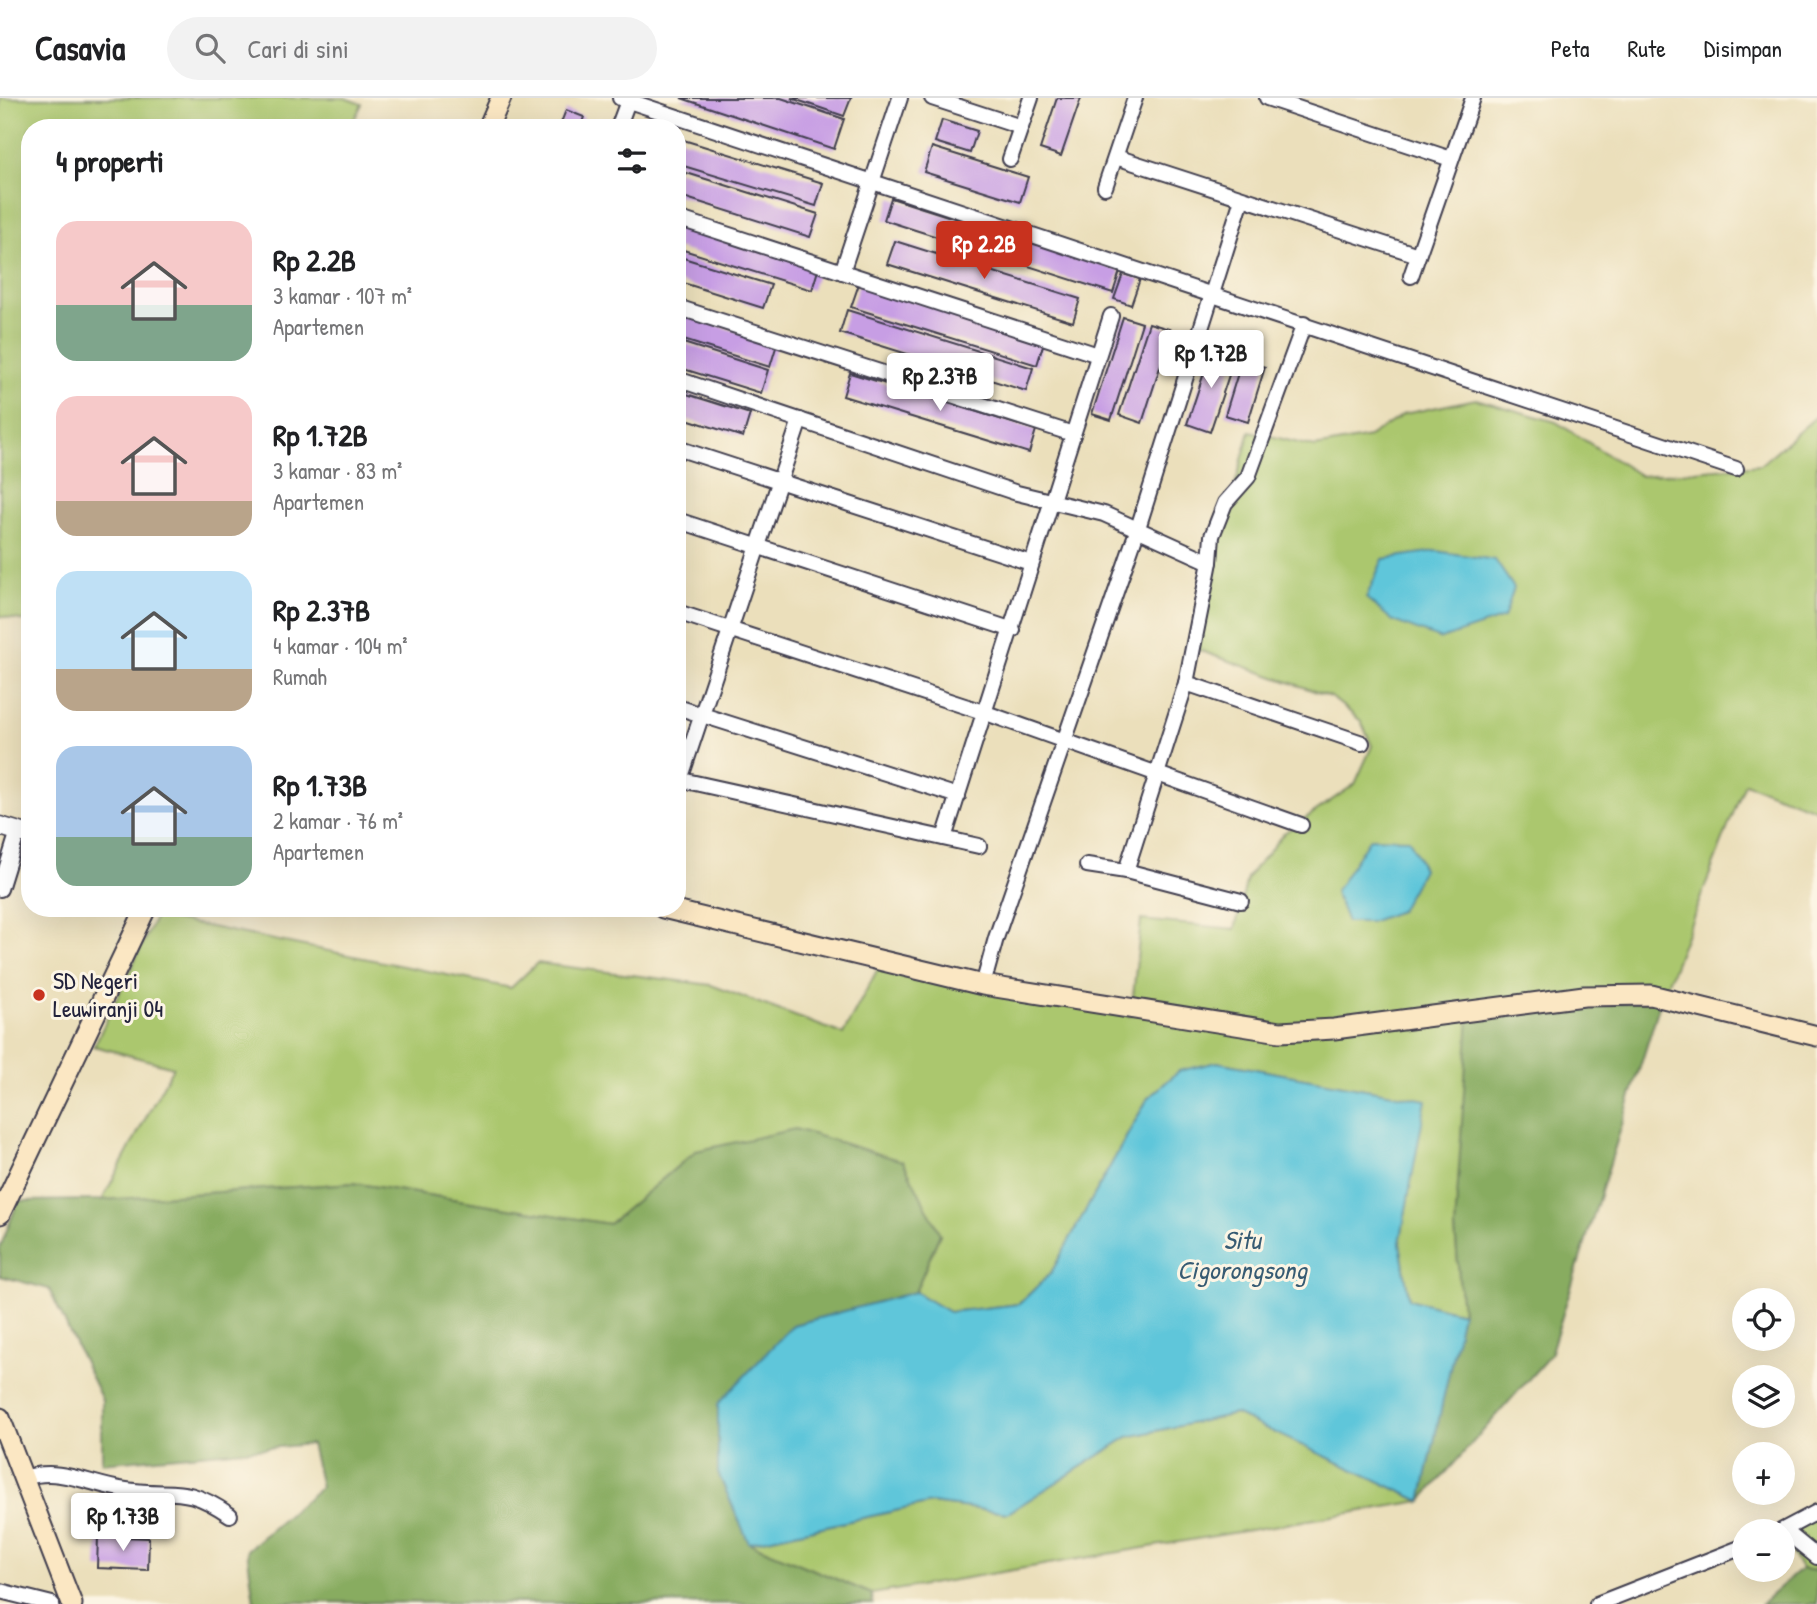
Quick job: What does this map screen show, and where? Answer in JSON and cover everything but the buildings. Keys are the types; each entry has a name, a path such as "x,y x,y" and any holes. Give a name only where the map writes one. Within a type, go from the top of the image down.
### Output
{"main road":[{"path":"492,119 501,98"},
{"path":"686,914 983,985 1280,1032 1334,1029 1584,996 1651,995 1817,1036"},
{"path":"0,1214 142,917"},
{"path":"0,1419 72,1604"}],"street":[{"path":"842,272 900,98"},
{"path":"932,98 1021,127"},
{"path":"1010,159 1031,98"},
{"path":"1105,187 1135,98"},
{"path":"1411,276 1473,98"},
{"path":"620,119 624,99 683,119"},
{"path":"1275,99 1451,159"},
{"path":"686,120 1736,469"},
{"path":"1116,157 1418,255"},
{"path":"983,985 996,938 1067,741 1138,528 1242,199"},
{"path":"686,221 1098,355"},
{"path":"686,310 1073,434"},
{"path":"944,838 1013,630 1031,563 1111,316"},
{"path":"1126,872 1185,683 1210,562 1212,536 1225,503 1248,477 1304,324"},
{"path":"686,382 1017,493 1104,514 1210,562"},
{"path":"686,759 800,421"},
{"path":"686,451 1031,563"},
{"path":"686,523 1013,630"},
{"path":"686,615 986,713 1301,825"},
{"path":"1185,683 1362,743"},
{"path":"686,709 958,796"},
{"path":"686,782 979,846"},
{"path":"0,889 16,830"},
{"path":"1087,865 1241,901"},
{"path":"24,1478 40,1473 58,1472 126,1490 183,1491 206,1499 230,1515"},
{"path":"1795,1524 1817,1512"},
{"path":"1795,1541 1817,1557"},
{"path":"1597,1604 1732,1551"},
{"path":"0,1591 52,1604"}],"green space":[{"path":"0,98 345,98 362,104 354,119 21,119 21,620 0,616"},
{"path":"1476,399 1556,422 1641,476 1760,465 1817,416 1817,810 1745,783 1661,1000 1455,1228 1462,1313 1409,1299 1400,1243 1425,1100 1217,1062 1148,1098 1051,1273 1019,1304 949,1312 915,1292 940,1234 696,1151 609,1224 353,1183 102,1200 173,1067 94,1046 156,917 511,988 537,963 711,985 843,1034 881,963 1131,1016 1141,920 1235,929 1247,878 1284,833 1355,784 1372,746 1361,721 1331,697 1190,647 1250,431 1315,447 1369,437 1404,414"},
{"path":"1661,1000 1550,1355 1421,1501 1462,1313 1455,1228 1469,1016"},
{"path":"795,1129 903,1161 940,1234 915,1292 793,1325 749,1543 872,1594 873,1604 254,1602 247,1550 321,1487 311,1444 102,1463 102,1400 49,1289 0,1276 0,1248 18,1201 102,1200 353,1183 609,1224 696,1151"},
{"path":"1235,1414 1421,1501 872,1594 749,1543 931,1503 1008,1513 1128,1437"},
{"path":"1817,1497 1817,1571 1801,1569 1795,1559 1795,1519 1790,1519"},
{"path":"1801,1569 1817,1571 1817,1604 1761,1604 1786,1582 1795,1582 1795,1574"}],"water":[{"path":"1436,551 1495,560 1514,588 1504,618 1441,639 1393,621 1366,598 1383,559"},
{"path":"1370,838 1409,839 1423,869 1400,911 1370,922 1347,922 1335,892"},
{"name":"Situ Cigorongsong","path":"1217,1062 1426,1100 1400,1243 1409,1299 1462,1313 1421,1501 1235,1414 1128,1437 1008,1513 931,1503 749,1543 718,1473 718,1404 793,1325 915,1292 949,1312 1019,1304 1051,1273 1148,1098 1179,1071"}],"place":[{"name":"SD Negeri Leuwiranji 04","path":"39,995"}]}
